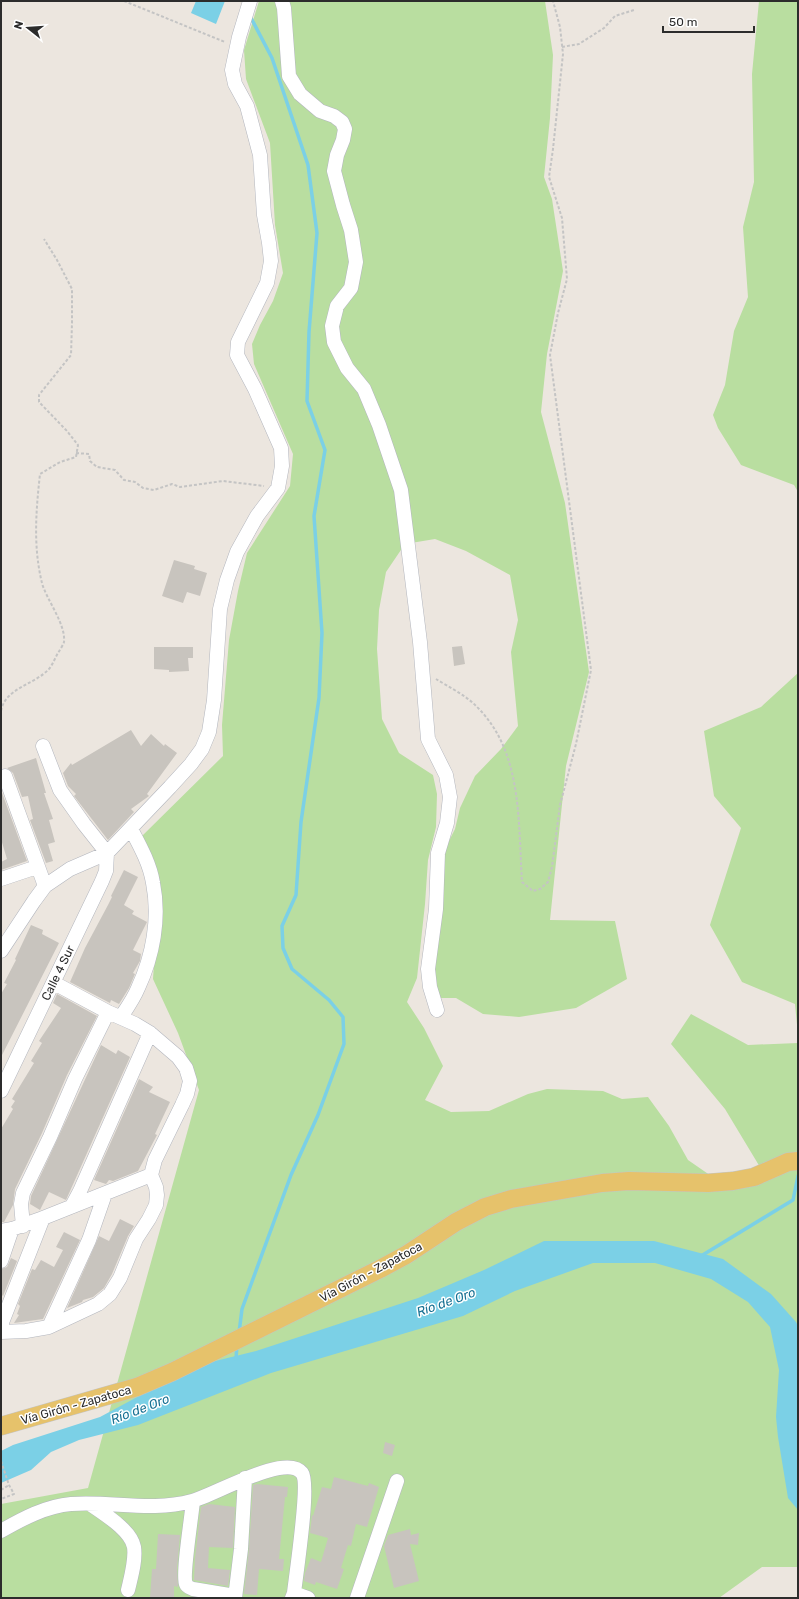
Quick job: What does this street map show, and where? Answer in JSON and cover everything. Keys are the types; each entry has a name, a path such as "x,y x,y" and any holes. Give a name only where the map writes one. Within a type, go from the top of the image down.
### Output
{"main road":[{"name":"Vía Girón - Zapatoca","path":"1,1426 138,1387 218,1351 250,1333 406,1255 456,1222 485,1207 511,1199 602,1183 629,1181 708,1183 733,1181 754,1177 793,1162"}],"street":[{"path":"1,951 45,886 70,869 107,853 191,764 202,749 209,732 214,700 220,609 226,580 237,552 257,516 278,488 282,466 281,448 255,388 237,355 238,342 267,283 271,261 264,215 260,154 247,106 235,84 232,70 238,42 250,1"},
{"path":"282,1 289,76 300,94 320,111 334,116 342,122 345,129 334,171 343,206 352,230 356,262 351,288 337,306 332,326 334,342 347,368 364,388 379,425 401,490 423,670 428,739 446,775 450,797 448,823 438,853 436,909 428,969 430,987 437,1010"},
{"path":"43,746 60,790 107,853"},
{"path":"5,776 45,886"},
{"path":"121,1017 138,989 148,963 154,932 156,906 152,876 146,859 131,829"},
{"name":"Calle 4 Sur","path":"1,1091 104,876 108,860 107,853"},
{"path":"1,879 37,867"},
{"path":"1,1332 26,1331 49,1326 98,1304 110,1294 120,1278 136,1239 156,1205 156,1187 151,1175 160,1150 187,1094 190,1081 186,1068 178,1057 150,1033 54,983"},
{"path":"1,1261 21,1204 23,1193 50,1137 75,1079 108,1012"},
{"path":"72,1206 150,1033"},
{"path":"12,1229 106,1194 151,1175"},
{"path":"49,1326 89,1240 106,1194"},
{"path":"1,1324 43,1218"},
{"path":"1,1531 19,1520 48,1509 70,1504 168,1506 193,1501 245,1478 275,1468 288,1467 297,1469 303,1473 305,1480 303,1512 293,1596 308,1598"},
{"path":"193,1501 185,1572 186,1584 189,1588 235,1597 241,1549 245,1478"},
{"path":"357,1598 397,1481"},
{"path":"90,1504 128,1534 134,1546 134,1558 128,1590"}],"path":[{"path":"124,1 238,42"},
{"path":"423,670 476,705 494,727 508,761 515,788 520,827 522,882 533,890 540,889 548,882 552,867 560,806 576,744 591,670 550,355 558,313 568,279 562,218 549,177 563,54 560,28 553,1"},
{"path":"562,47 579,44 604,28 614,16 634,10"},
{"path":"1,711 2,704 8,695 50,668 64,642 60,624 42,584 36,536 38,496 40,474 60,462 76,457 78,445 68,431 39,402 39,395 71,355 72,289 58,260 44,239"},
{"path":"76,453 89,454 90,461 97,467 115,470 124,480 135,482 143,488 154,490 172,484 180,486 223,481 278,488"},
{"path":"1,1461 9,1485 14,1493 14,1495 1,1499"},
{"path":"1,1490 9,1485"}],"green space":[{"path":"259,1 545,1 553,55 550,118 544,177 552,199 563,271 547,354 541,412 565,503 589,672 566,766 550,920 615,921 627,979 576,1008 519,1017 483,1014 456,998 438,998 433,976 444,851 455,829 460,808 475,776 501,749 518,726 511,652 518,620 510,575 466,551 435,539 405,544 386,572 379,610 377,649 382,719 399,753 433,775 437,794 436,827 428,860 417,978 407,1002 424,1028 443,1066 425,1100 451,1112 489,1111 528,1094 547,1089 603,1091 622,1099 648,1097 669,1126 688,1160 730,1189 766,1177 725,1109 671,1044 691,1014 748,1045 798,1043 798,1567 762,1567 719,1598 1,1598 1,1504 88,1488 199,1090 178,1033 153,979 159,890 141,837 223,756 222,725 229,640 247,553 290,486 293,454 254,364 252,344 273,301 283,273 275,225 270,143 246,79 244,50"},
{"path":"759,1 798,1 798,492 794,485 741,465 718,428 713,415 725,385 734,331 748,297 743,227 754,182 752,74"},
{"path":"798,673 798,1035 795,1004 742,982 710,925 741,828 714,796 704,731 761,707"}],"water":[{"path":"196,1 225,1 216,24 191,13"},
{"name":"Río de Oro","path":"544,1241 654,1241 723,1259 771,1294 798,1326 798,1510 788,1498 778,1437 776,1417 779,1370 770,1327 748,1302 711,1279 655,1263 593,1263 515,1291 463,1316 271,1373 138,1425 79,1440 51,1452 31,1470 1,1483 1,1451 13,1445 100,1417 195,1366 256,1351 418,1298 484,1270"}],"building":[{"path":"174,560 195,566 194,569 207,573 200,596 187,592 183,603 162,596"},
{"path":"462,646 465,664 454,666 452,647"},
{"path":"154,647 193,647 193,658 188,658 189,671 169,672 169,670 154,669"},
{"path":"131,730 141,746 151,734 164,746 165,744 177,753 147,794 149,796 131,809 134,812 108,840 74,796 76,794 68,786 63,773 71,763 72,765"},
{"path":"36,758 46,793 44,793 53,819 49,820 55,842 48,844 53,861 46,863 30,820 33,819 28,796 22,797 13,773 7,768"},
{"path":"1,790 27,861 1,870 1,862 7,859 1,839"},
{"path":"124,870 138,877 124,905 134,911 132,914 147,922 133,950 141,954 140,961 133,973 135,974 129,988 119,1004 111,1000 110,1003 70,982 85,948 112,897 111,896"},
{"path":"31,925 43,930 42,934 59,943 1,1057 1,994 7,984 4,983"},
{"path":"57,994 97,1016 67,1075 42,1133 15,1189 13,1205 4,1222 1,1222 1,1129 13,1109 11,1107 15,1101 12,1099 34,1063 31,1061 42,1043 39,1041 61,1008 53,1003"},
{"path":"101,1045 116,1054 118,1050 130,1057 66,1200 49,1192 40,1210 30,1204 31,1196"},
{"path":"139,1079 153,1087 149,1092 170,1102 155,1134 157,1135 138,1171 113,1181 109,1180 106,1184 94,1180"},
{"path":"120,1219 134,1226 104,1288 93,1297 67,1308 99,1236 109,1241"},
{"path":"64,1232 80,1240 43,1319 14,1323 19,1315 17,1314 20,1306 18,1304 32,1269 35,1270 41,1260 54,1267 63,1250 56,1247"},
{"path":"11,1258 17,1261 3,1296 1,1294 1,1269 7,1267"},
{"path":"385,1442 395,1445 392,1456 383,1453"},
{"path":"334,1477 368,1486 369,1483 379,1487 367,1527 356,1524 351,1546 348,1545 341,1568 344,1569 337,1589 316,1582 315,1585 304,1581 305,1573 311,1558 321,1562 328,1538 310,1533 312,1515 313,1516 322,1487 331,1489"},
{"path":"257,1484 288,1487 287,1497 285,1497 279,1559 284,1559 283,1571 259,1569 257,1595 244,1594 249,1549 253,1485"},
{"path":"209,1504 235,1507 233,1548 209,1547 208,1568 230,1570 228,1586 194,1580 201,1507"},
{"path":"410,1529 411,1535 419,1533 418,1545 410,1544 419,1581 394,1588 384,1546 388,1535"},
{"path":"158,1534 180,1535 177,1569 178,1587 174,1586 174,1598 150,1598 152,1569 156,1569"}],"waterway":[{"path":"239,1333 242,1309 291,1175 318,1115 344,1044 343,1017 329,1000 292,969 283,948 282,926 296,895 301,822 319,698 322,633 314,516 325,450 307,401 309,332 317,233 308,165 272,58 250,16"},
{"path":"701,1256 793,1200 798,1176"},
{"path":"236,1359 237,1345"}]}
